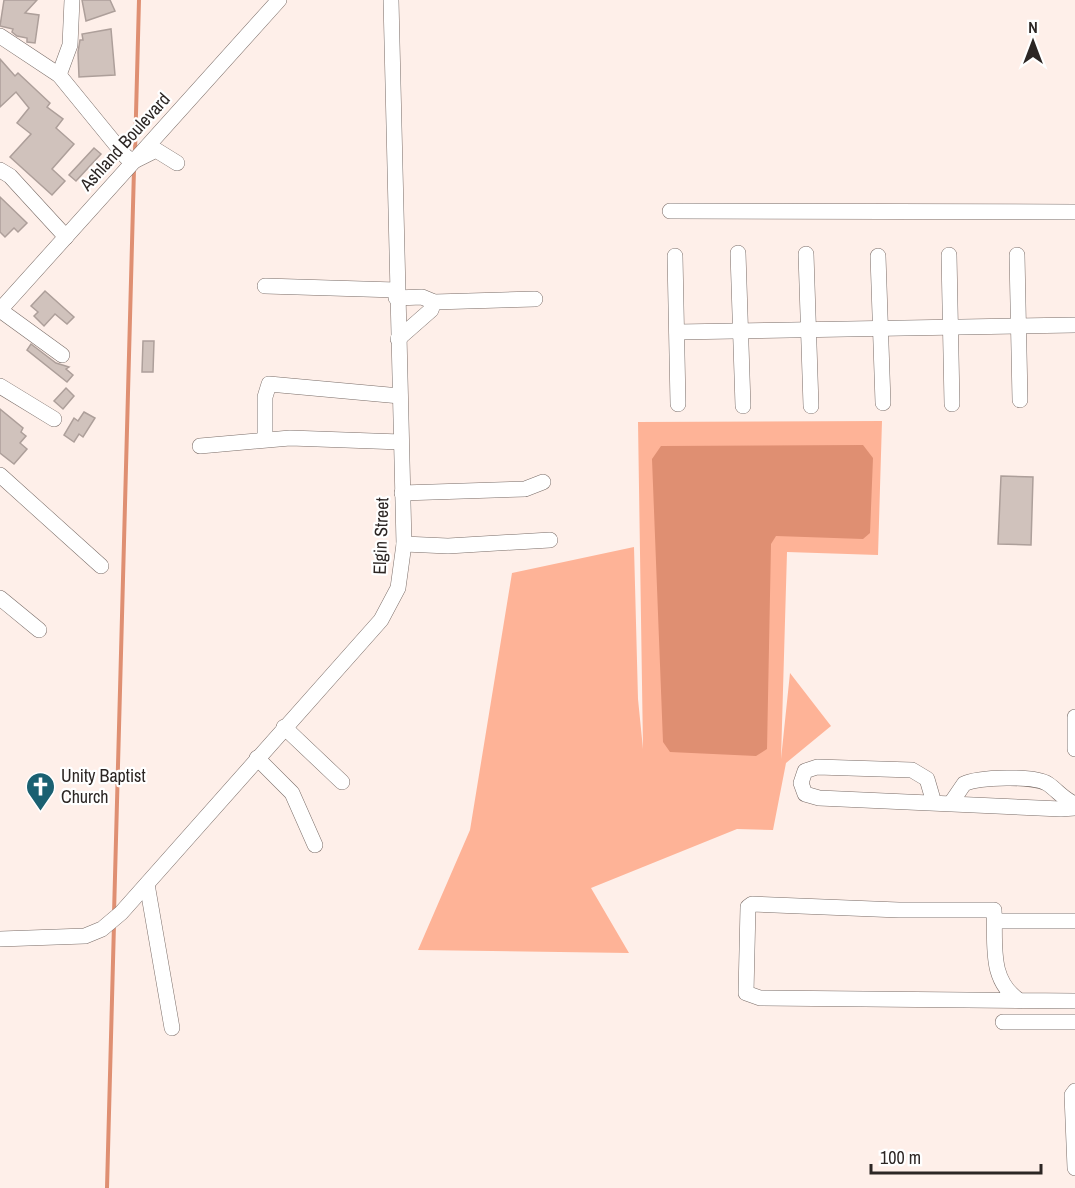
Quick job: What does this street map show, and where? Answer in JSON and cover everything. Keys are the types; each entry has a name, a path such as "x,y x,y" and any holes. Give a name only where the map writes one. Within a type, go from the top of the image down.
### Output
{"street":[{"path":"59,75 70,45 72,0"},
{"name":"Ashland Boulevard","path":"0,310 279,0"},
{"name":"Elgin Street","path":"0,939 85,936 102,928 121,912 368,635 391,605 402,570 404,544 396,294 391,0"},
{"path":"0,36 59,75 126,157 134,161 156,150 177,163"},
{"path":"0,170 10,176 66,237"},
{"path":"670,211 1075,212"},
{"path":"738,254 743,406"},
{"path":"806,254 811,406"},
{"path":"949,255 952,404"},
{"path":"1017,255 1020,400"},
{"path":"675,256 678,404"},
{"path":"878,256 883,403"},
{"path":"265,286 396,294 422,297 434,302 535,299"},
{"path":"398,339 431,310 434,302"},
{"path":"0,310 62,355"},
{"path":"677,332 1075,325"},
{"path":"265,440 265,397 269,384 400,396"},
{"path":"0,386 54,419"},
{"path":"200,446 290,438 401,442"},
{"path":"0,475 101,566"},
{"path":"402,493 525,489 543,482"},
{"path":"404,544 448,546 550,540"},
{"path":"0,598 39,630"},
{"path":"1075,717 1075,749"},
{"path":"284,728 342,782"},
{"path":"257,758 292,793 315,845"},
{"path":"934,802 927,779 912,770 810,768 802,775 801,789 806,794 819,798 951,803 1075,806"},
{"path":"951,803 964,784 984,778 1040,780 1075,806"},
{"path":"147,884 172,1028"},
{"path":"1075,921 752,904 748,907 746,993 760,998 1075,1001"},
{"path":"995,915 998,976 1008,993 1020,1001"},
{"path":"1003,1022 1075,1022"},
{"path":"1075,1091 1072,1095 1075,1168"}],"shaded area":[{"path":"882,421 878,555 787,552 781,759 790,673 831,726 786,763 773,830 737,829 591,888 629,953 418,950 470,830 512,573 634,547 638,699 643,749 638,422"},
{"path":"863,445 873,458 870,533 863,539 776,536 771,544 767,749 756,756 670,752 663,742 652,459 661,446"}],"building":[{"path":"4,0 37,0 25,13 39,15 35,43 27,42 27,38 17,36 12,32 13,29 0,26"},
{"path":"82,0 110,0 115,11 86,21"},
{"path":"111,29 115,75 79,77 78,52 80,40 83,40 82,34"},
{"path":"0,59 15,76 18,73 50,103 47,107 63,119 56,128 74,144 52,169 65,181 52,195 10,157 31,134 17,123 29,108 16,92 0,107"},
{"path":"94,148 101,154 76,181 69,175"},
{"path":"0,197 27,223 18,232 14,228 5,237 0,232"},
{"path":"45,291 74,317 67,324 55,314 44,326 34,316 38,312 31,306"},
{"path":"143,341 154,341 153,372 142,372"},
{"path":"31,344 56,363 69,367 66,369 73,375 67,382 27,350"},
{"path":"66,388 74,396 63,409 54,401"},
{"path":"0,409 23,428 21,432 26,436 20,443 27,449 14,464 0,453"},
{"path":"84,412 95,418 83,437 79,434 74,442 64,435 74,418 78,421"},
{"path":"1001,476 1033,477 1031,545 998,544"}],"waterway":[{"path":"135,152 139,0"},
{"path":"114,914 134,169"},
{"path":"107,1188 114,924"}],"place":[{"name":"Unity Baptist Church","path":"40,812"}]}
